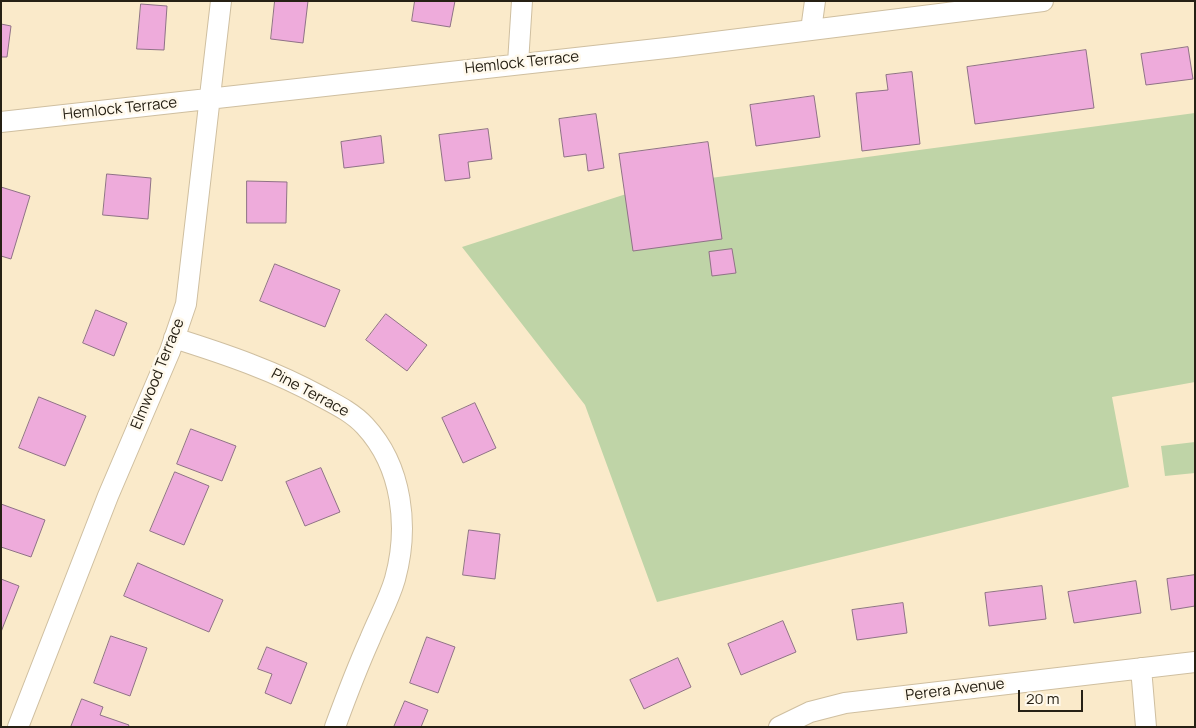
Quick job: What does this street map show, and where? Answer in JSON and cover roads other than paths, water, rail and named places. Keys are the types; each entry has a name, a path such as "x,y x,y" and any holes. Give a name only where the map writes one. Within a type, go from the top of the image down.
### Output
{"street":[{"name":"Elmwood Terrace","path":"18,727 108,496 174,338 186,304 221,1"},
{"path":"518,63 522,1"},
{"path":"812,30 815,1"},
{"name":"Hemlock Terrace","path":"1,122 675,47 1043,1"},
{"name":"Pine Terrace","path":"174,338 240,359 294,381 347,410 365,426 380,446 392,470 401,506 401,554 394,581 356,671 335,727"},
{"name":"Perera Avenue","path":"778,727 810,712 845,703 1195,662"},
{"path":"1141,668 1146,727"}]}
